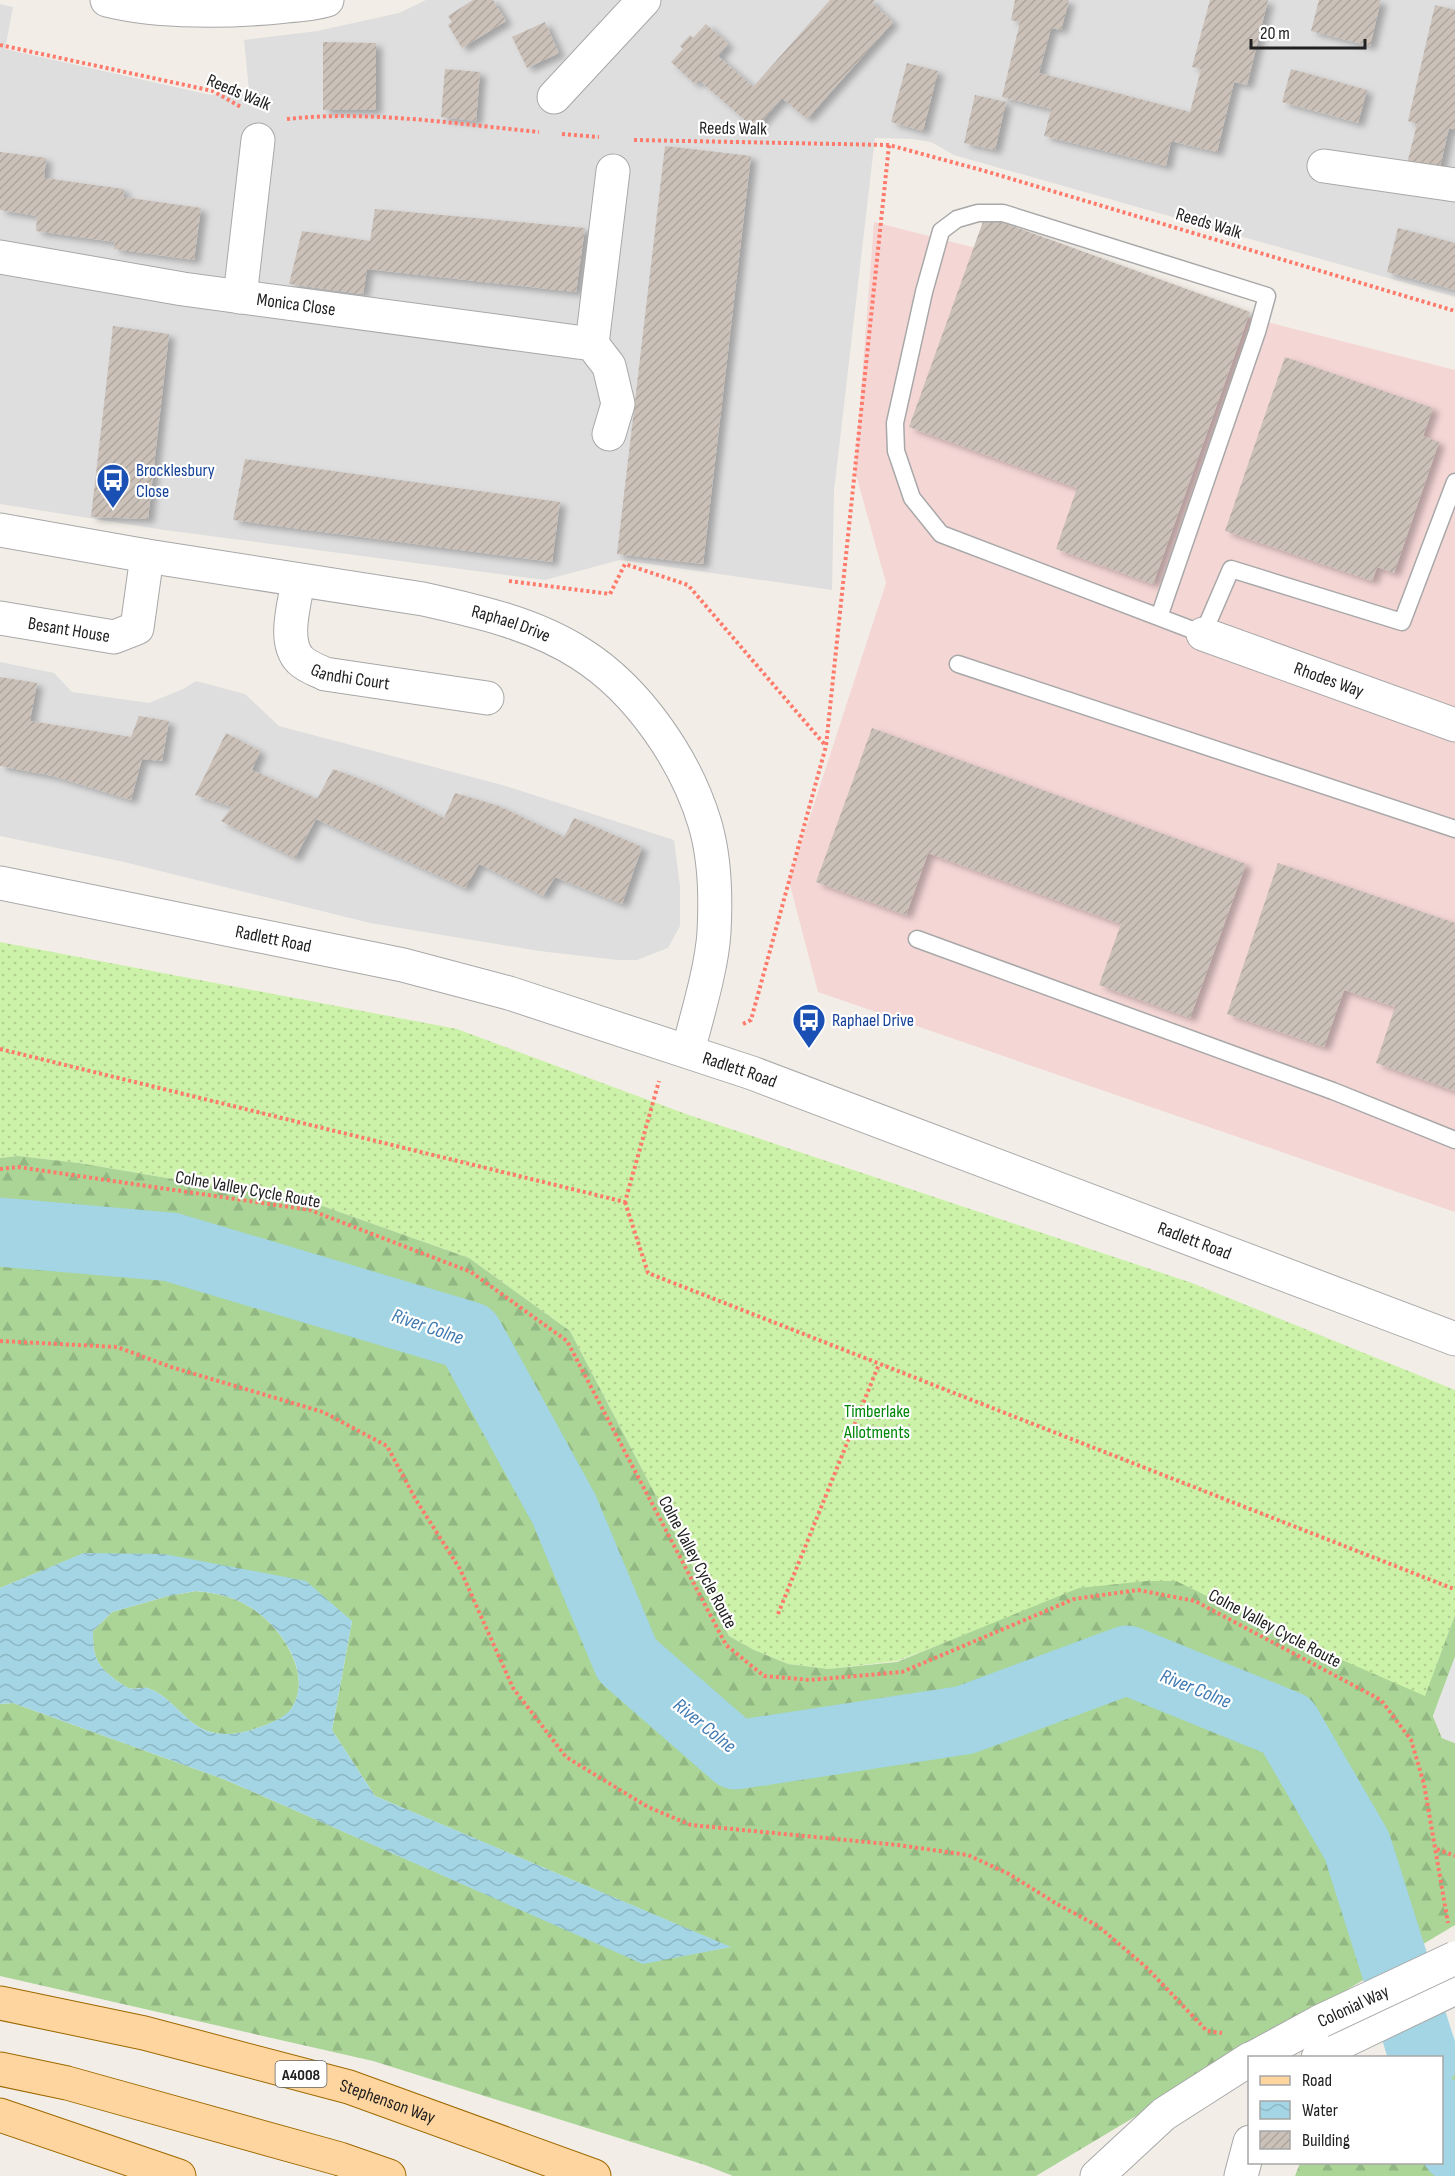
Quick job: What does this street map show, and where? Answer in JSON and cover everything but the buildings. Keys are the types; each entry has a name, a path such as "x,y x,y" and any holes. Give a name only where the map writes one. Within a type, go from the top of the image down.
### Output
{"main road":[{"name":"Stephenson Way","path":"0,2003 144,2033 349,2087 594,2176"},
{"path":"0,2069 67,2083 340,2159 389,2176"},
{"path":"0,2115 179,2176"}],"street":[{"path":"107,0 124,4 203,10 267,9 327,0"},
{"path":"554,97 644,0"},
{"path":"240,297 261,124"},
{"path":"1324,166 1455,185"},
{"path":"609,435 618,404 609,366 592,344 613,171"},
{"name":"Monica Close","path":"0,257 183,289 592,344"},
{"name":"Raphael Drive","path":"0,530 147,556 423,599 468,609 538,633 582,654 611,677 650,718 672,752 705,824 712,857 715,894 714,934 678,1048"},
{"name":"Besant House","path":"0,618 114,637 136,628 147,556"},
{"name":"Gandhi Court","path":"298,580 291,632 293,647 299,659 308,666 325,674 487,698"},
{"name":"Rhodes Way","path":"1203,634 1455,725"},
{"name":"Radlett Road","path":"0,883 402,965 508,993 752,1073 1455,1339"},
{"name":"Colonial Way","path":"1324,2042 1455,1958"},
{"name":"Colonial Way","path":"1097,2176 1164,2114 1244,2051 1324,2042 1455,1988"},
{"path":"1240,2176 1248,2149"}],"lane":[{"path":"1159,617 1257,332 1267,296 1003,213 978,213 957,219 942,231 924,292 895,423 896,452 912,498 942,534 1203,634 1231,569 1402,622 1455,482"},
{"path":"958,664 1455,829"},
{"path":"917,939 1333,1091 1455,1140"}],"path":[{"name":"Reeds Walk","path":"0,45 213,91 261,124 320,116 393,119 545,132"},
{"path":"557,133 604,137"},
{"name":"Reeds Walk","path":"624,139 889,145 985,171 1455,310"},
{"path":"743,1024 751,1020 826,746 889,145"},
{"path":"0,1048 625,1202"},
{"path":"678,1048 625,1202 648,1273 1454,1589"},
{"name":"Colne Valley Cycle Route","path":"0,1169 18,1167 310,1210 471,1272 567,1341 726,1644 764,1676 810,1680 902,1672 1074,1599 1138,1590 1196,1601 1382,1700 1411,1740 1424,1784 1437,1849 1448,1925"},
{"path":"0,1341 117,1347 171,1367 323,1412 387,1446 416,1500 460,1569 513,1688 566,1757 648,1807 691,1825 898,1845 968,1855 1010,1874 1057,1904 1098,1926 1146,1967 1207,2031 1244,2051"},
{"path":"778,1614 879,1364"},
{"path":"1437,1849 1455,1856"}],"shaded area":[{"path":"426,0 1455,0 1455,297 954,155 931,142 875,138 834,491 832,590 620,560 545,580 164,530 0,504 0,4 13,7 5,49 211,95 249,91 244,40 317,31 399,13"},
{"path":"874,222 1455,370 1455,1212 818,992 789,881 886,583 855,471"},
{"path":"0,662 54,673 72,692 149,703 196,681 245,694 279,726 506,786 674,840 680,886 680,926 668,948 637,960 539,951 370,923 124,862 0,836"},
{"path":"1455,1657 1455,1743 1442,1738 1433,1716"}],"green space":[{"name":"Timberlake Allotments","path":"0,942 457,1029 686,1114 1192,1283 1455,1390 1455,1615 1425,1697 968,1634 897,1661 828,1669 788,1664 754,1650 729,1636 570,1331 469,1258 314,1203 79,1163 18,1156 0,1158"},
{"path":"18,1156 79,1163 314,1203 469,1258 570,1331 729,1636 754,1650 788,1664 828,1669 897,1662 1079,1588 1147,1581 1176,1581 1312,1647 1425,1696 1455,1615 1455,1657 1433,1716 1442,1738 1455,1743 1455,1925 1036,2176 733,2176 705,2165 373,2061 0,1976 0,1704 13,1703 226,1780 643,1963 730,1947 375,1796 332,1730 352,1621 85,1553 0,1588 0,1158"},
{"path":"196,1591 223,1596 242,1603 260,1614 282,1637 296,1666 299,1681 297,1696 291,1709 285,1715 249,1730 232,1734 215,1733 196,1725 156,1692 147,1688 131,1689 124,1686 100,1665 95,1654 93,1631 112,1612 168,1596"},
{"path":"1455,2066 1455,2176 1295,2176 1300,2164 1443,2164 1443,2071"}],"water":[{"path":"84,1553 164,1554 306,1581 352,1621 332,1730 375,1796 731,1947 643,1964 226,1780 13,1703 0,1704 0,1588","holes":["196,1591 230,1597 248,1606 271,1624 282,1637 296,1666 299,1681 297,1695 289,1712 264,1726 244,1732 215,1733 196,1725 156,1692 147,1688 126,1687 100,1665 95,1654 93,1631 112,1612 168,1596"]}],"waterway":[{"name":"River Colne","path":"0,1232 171,1247 469,1336 564,1509 627,1660 736,1755 965,1720 1127,1660 1287,1725 1357,1846 1423,2056"},
{"name":"River Colne","path":"1443,2115 1455,2148"}],"place":[{"name":"Brocklesbury Close","path":"113,509"},
{"name":"Raphael Drive","path":"809,1049"}]}
